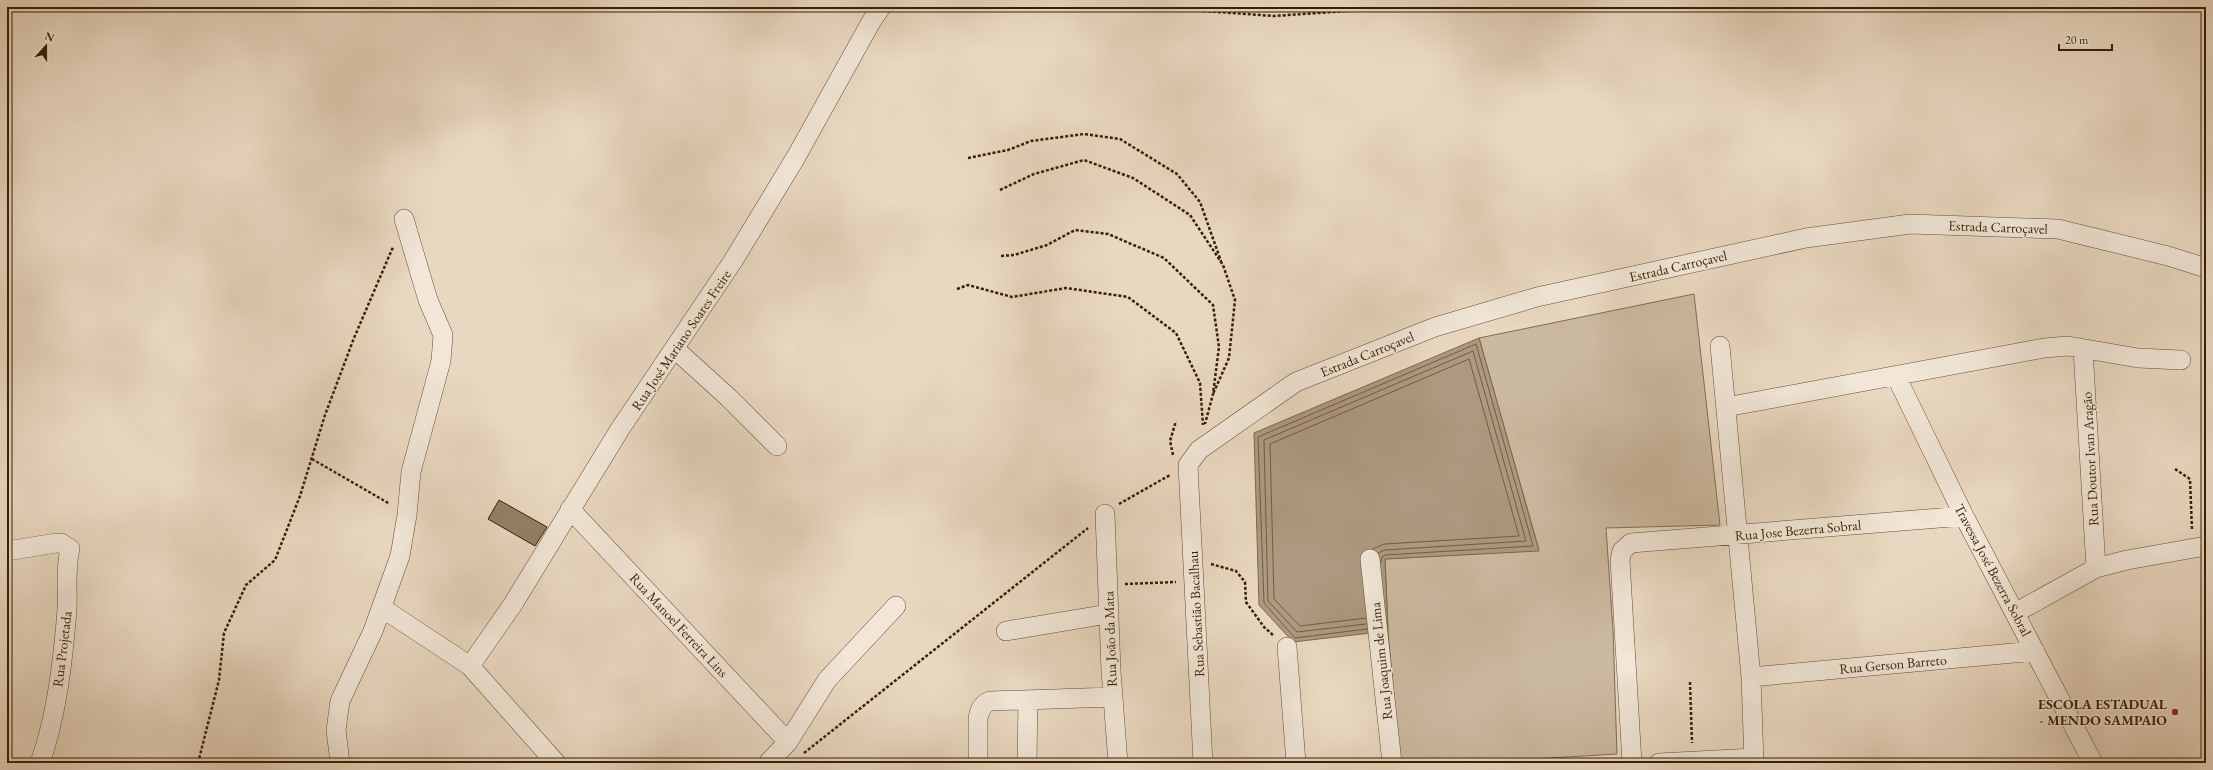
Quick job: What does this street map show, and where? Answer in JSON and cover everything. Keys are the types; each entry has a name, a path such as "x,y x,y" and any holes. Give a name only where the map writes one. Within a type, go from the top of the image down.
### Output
{"street":[{"name":"Rua José Mariano Soares Freire","path":"470,666 513,604 620,429 733,261 796,157 871,22 881,7"},
{"path":"340,763 336,730 340,702 382,608 400,556 408,515 411,472 441,361 443,335 428,300 404,219"},
{"name":"Estrada Carroçavel","path":"1188,465 1199,450 1296,382 1435,327 1537,297 1806,238 1910,224 2058,229 2168,256 2206,268"},
{"path":"1659,763 1754,760 1751,677 1720,346"},
{"path":"1726,407 2044,348 2068,346 2138,358 2181,360"},
{"path":"675,349 729,398 777,446"},
{"name":"Rua Doutor Ivan Aragão","path":"2084,349 2096,568"},
{"name":"Travessa José Bezerra Sobral","path":"1896,376 1964,516 2093,763"},
{"name":"Rua Sebastião Bacalhau","path":"1188,465 1203,763"},
{"name":"Rua Manoel Ferreira Lins","path":"570,509 788,742"},
{"name":"Rua João da Mata","path":"1106,514 1108,614 1112,697 1118,763"},
{"name":"Rua Jose Bezerra Sobral","path":"1632,763 1620,560 1622,551 1631,543 1964,516"},
{"name":"Rua Projetada","path":"7,551 56,543 61,543 70,549 67,610 56,694 45,749 40,763"},
{"path":"2015,613 2096,568 2127,560 2199,547"},
{"name":"Rua Joaquim de Lima","path":"1370,559 1392,763"},
{"path":"768,763 788,742 827,680 896,606"},
{"path":"382,608 470,666 556,763"},
{"path":"1006,631 1108,614"},
{"path":"1286,647 1296,763"},
{"name":"Rua Gerson Barreto","path":"1751,677 2035,651"},
{"path":"978,763 978,713 985,703 990,701 1112,697"},
{"path":"1027,763 1028,700"}],"path":[{"path":"1148,7 1274,16 1405,7"},
{"path":"968,158 1008,150 1031,141 1084,134 1120,139 1177,174 1200,202 1235,300 1229,358 1213,394"},
{"path":"1000,190 1034,174 1084,160 1133,178 1190,214 1223,265"},
{"path":"198,763 219,680 224,633 246,585 275,560 300,496 325,416 354,338 404,219"},
{"path":"957,289 968,285 1012,297 1066,288 1128,297 1176,333 1200,383 1203,430 1213,394 1219,347 1213,305 1164,258 1108,234 1075,230 1047,245 1014,255 1001,256"},
{"path":"1176,421 1170,441 1172,454 1176,461 1188,465"},
{"path":"312,459 344,476 408,515"},
{"path":"788,742 802,755 1117,504 1188,465"},
{"path":"2175,469 2190,479 2199,547"},
{"path":"1194,562 1203,562 1236,570 1245,582 1246,602 1264,627 1286,647"},
{"path":"1108,584 1195,581"},
{"path":"1690,682 1693,761"}],"shaded area":[{"path":"1694,294 1720,525 1606,528 1613,630 1617,754 1468,763 1400,763 1388,631 1385,559 1539,550 1479,338"}],"water":[{"path":"1479,338 1539,551 1385,559 1388,631 1293,642 1259,605 1254,433"}],"building":[{"path":"499,500 547,527 535,546 488,519"}],"place":[{"name":"ESCOLA ESTADUAL - MENDO SAMPAIO","path":"2175,712"}]}
